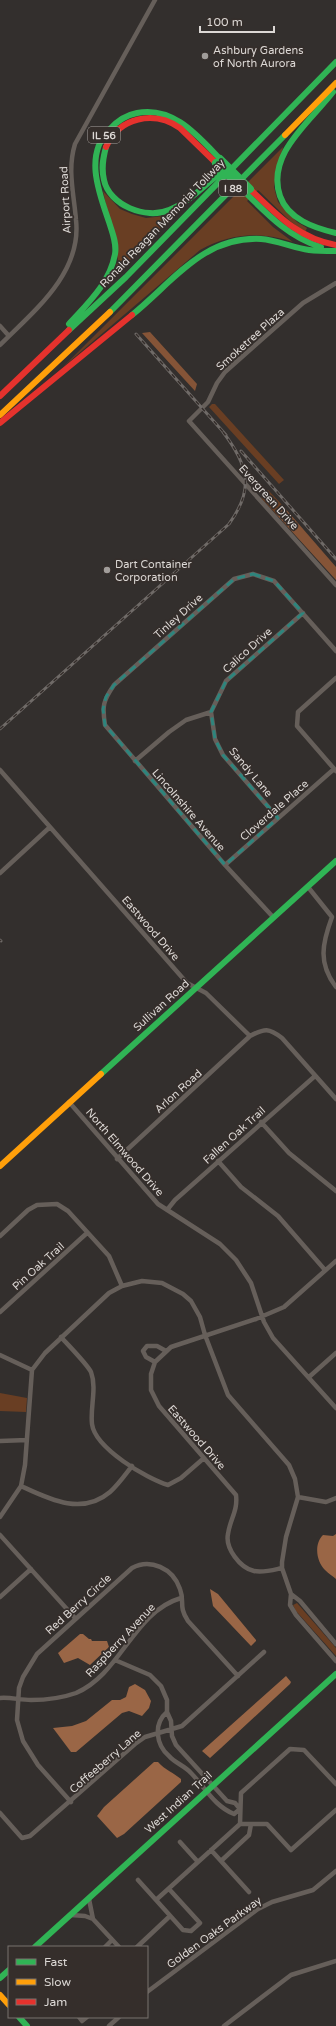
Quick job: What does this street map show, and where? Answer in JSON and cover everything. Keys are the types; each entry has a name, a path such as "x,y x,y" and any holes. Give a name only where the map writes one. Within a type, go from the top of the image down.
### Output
{"main road":[{"name":"Ronald Reagan Memorial Tollway","path":"0,396 126,277 336,62"},
{"name":"I 88","path":"0,415 126,297 336,83"},
{"path":"336,88 290,145 279,165 277,175 280,196 288,209 296,217 310,225 336,233"},
{"name":"IL 56","path":"47,352 102,287 112,271 116,253 113,235 95,174 95,159 99,142 107,131 118,121 131,114 143,111 156,111 171,115 183,123 247,190 286,223 301,234 330,245 336,245"},
{"path":"218,161 173,124 161,118 147,117 129,121 117,129 108,140 103,152 102,178 108,191 125,206 142,212 157,213 169,210 190,198 219,173 239,160"},
{"path":"247,190 277,224 290,233 313,245 336,250"},
{"path":"0,423 123,323 201,254 222,244 242,239 263,239 309,250 336,250"},
{"name":"Sullivan Road","path":"0,1166 336,861"},
{"name":"West Indian Trail","path":"36,1946 336,1674"},
{"path":"0,1978 8,1971"},
{"path":"0,1995 8,2004"},
{"path":"20,2018 27,2026"}],"street":[{"name":"Airport Road","path":"0,345 54,288 70,263 77,231 71,176 74,149 80,134 155,0"},
{"name":"Smoketree Plaza","path":"189,421 208,402 217,383 225,372 303,303 336,283"},
{"path":"0,326 9,336"},
{"name":"Evergreen Drive","path":"189,421 336,585"},
{"name":"Tinley Drive","path":"103,709 106,697 114,685 234,579 253,574 274,581 336,651"},
{"name":"Calico Drive","path":"211,712 226,681 302,613"},
{"path":"335,770 297,726 297,718 298,712 336,678"},
{"name":"Lincolnshire Avenue","path":"103,709 105,725 225,865 274,917"},
{"path":"135,761 169,732 186,720 211,712"},
{"name":"Sandy Lane","path":"211,712 215,739 224,755 278,818"},
{"name":"Eastwood Drive","path":"0,770 187,983 206,993 250,1036"},
{"name":"Cloverdale Place","path":"225,865 335,770"},
{"path":"0,873 50,827"},
{"path":"308,887 334,917 323,948 325,967 336,987"},
{"path":"250,1036 261,1030 272,1030 282,1038 336,1099"},
{"name":"Arlon Road","path":"117,1158 250,1036"},
{"name":"Fallen Oak Trail","path":"167,1210 175,1200 261,1122 315,1076"},
{"name":"North Elmwood Drive","path":"69,1102 158,1204 220,1244 236,1260 251,1283 262,1316 273,1338 336,1408"},
{"path":"261,1122 289,1153 336,1191"},
{"path":"218,1161 241,1187 278,1216 325,1270"},
{"path":"0,1236 28,1210 37,1205 57,1204 68,1211 109,1256 122,1286"},
{"name":"Pin Oak Trail","path":"0,1312 87,1233"},
{"path":"166,1351 157,1346 147,1346 143,1351 146,1357 155,1362 172,1347 284,1307 336,1261"},
{"path":"0,1517 21,1486 25,1465 32,1370 44,1353 109,1293 122,1286 142,1281 162,1283 183,1294 191,1301 200,1317 205,1335 228,1396 289,1465 295,1479 298,1497 286,1537 282,1568 291,1594 290,1605 296,1615 336,1661"},
{"path":"61,1337 90,1371 92,1381 92,1425 98,1438 107,1448 156,1482 168,1485 181,1478 204,1458"},
{"path":"309,1377 336,1353"},
{"path":"0,1356 32,1370"},
{"name":"Eastwood Drive","path":"155,1362 151,1374 151,1390 159,1406 236,1496 238,1506 227,1541 232,1553 243,1565 254,1571 282,1568"},
{"path":"0,1441 27,1440"},
{"path":"21,1486 68,1505 83,1505 101,1499 132,1466"},
{"path":"298,1497 326,1502 336,1498"},
{"path":"0,1535 75,1618"},
{"name":"Red Berry Circle","path":"71,1802 29,1752 17,1720 17,1699 23,1677 32,1661 75,1618 132,1568 139,1564 150,1563 165,1569 180,1587 182,1612 188,1621 238,1676"},
{"path":"0,1597 31,1569"},
{"path":"291,1594 300,1601 336,1644"},
{"name":"Raspberry Avenue","path":"0,1698 46,1699 75,1693 98,1678 115,1660 143,1625 170,1601 181,1598"},
{"name":"Coffeeberry Lane","path":"0,1814 22,1838 27,1838 71,1802 145,1736 182,1726 264,1652"},
{"path":"115,1660 143,1671 156,1680 165,1694 166,1712 172,1729 172,1736 178,1749 214,1785 227,1801 235,1803 240,1809"},
{"path":"166,1712 162,1717 157,1733 163,1751 190,1772 206,1792 227,1811 234,1814 240,1809"},
{"path":"240,1824 241,1793 290,1749 304,1750 336,1784"},
{"path":"156,1900 240,1824 270,1826 291,1850 336,1810"},
{"path":"221,1861 249,1835 251,1824"},
{"path":"180,1842 198,1862"},
{"path":"211,1850 249,1892"},
{"name":"Golden Oaks Parkway","path":"148,1991 258,1908 272,1902 313,1890 336,1872"},
{"path":"138,1880 183,1930 191,1931 200,1923 169,1889"},
{"path":"89,1899 93,1919"},
{"path":"71,1915 85,1916 93,1919 118,1946"},
{"path":"138,1946 170,1916"},
{"path":"105,1946 112,1940"},
{"path":"224,2026 291,1976 336,1961"},
{"path":"109,2026 118,2018"}],"highlighted area":[{"path":"253,574 274,581 303,613 226,681 211,712 215,739 223,755 278,818 225,865 105,725 103,709 106,697 114,685 234,579"}],"shaded area":[{"path":"283,147 274,187 276,195 278,202 297,222 307,228 305,232 290,221 258,190 247,201 273,227 293,242 281,238 257,235 234,237 211,244 200,250 63,367"},
{"path":"103,191 120,209 132,214 146,218 173,215 112,279 118,260"},
{"path":"150,332 197,384 195,391 142,333"},
{"path":"212,404 215,404 284,480 279,484 209,407"},
{"path":"268,490 284,507 276,514 261,498"},
{"path":"284,507 336,567 336,580 276,514"},
{"path":"0,1393 27,1398 26,1412 0,1411"},
{"path":"336,1534 336,1579 322,1566 318,1557 317,1548 323,1535 333,1536"},
{"path":"210,1589 218,1594 256,1640 251,1646 213,1606"},
{"path":"297,1603 336,1648 336,1656 296,1611 293,1605"},
{"path":"80,1634 83,1634 92,1641 107,1641 109,1647 90,1665 78,1658 64,1663 58,1653"},
{"path":"286,1676 291,1682 290,1684 210,1758 202,1751"},
{"path":"135,1684 145,1690 151,1701 149,1708 142,1716 129,1711 122,1713 76,1752 71,1752 53,1728 72,1726 86,1721 112,1700 120,1700 126,1697 129,1687"},
{"path":"154,1762 158,1762 181,1779 181,1782 124,1834 117,1838 97,1816 104,1807"}],"railway":[{"path":"136,334 226,435"},
{"path":"0,729 229,524 243,499 245,477 243,466 238,455 223,432"},
{"path":"241,451 336,559"}],"traffic: fast":[{"path":"69,330 126,277 336,62"},
{"path":"333,92 302,127 293,140 279,166 277,181 280,196 289,211 311,225 336,233"},
{"path":"69,324 91,300 103,283 115,254 114,238 101,199 95,162 101,140 109,130 129,115 150,112 162,114 183,124 220,159"},
{"path":"110,312 285,135"},
{"path":"106,147 103,159 103,171 107,189 113,197 121,203 130,208 150,213 160,213 177,206 193,196 228,167"},
{"path":"220,159 250,189"},
{"path":"216,163 245,192"},
{"path":"245,192 271,217 289,231 309,243 321,247"},
{"path":"132,315 190,264 206,253 222,245 240,240 261,239 309,250 336,251"},
{"path":"101,1074 336,861"},
{"path":"36,1946 336,1674"},
{"path":"0,1978 8,1971"},
{"path":"20,2018 27,2026"}],"traffic: slow":[{"path":"285,135 336,83"},
{"path":"0,415 110,312"},
{"path":"0,1166 101,1074"},
{"path":"0,1995 8,2004"}],"traffic: jam":[{"path":"106,147 119,129 128,123 149,118 159,119 170,122 180,128 216,163"},
{"path":"250,189 279,216 299,231 323,242 336,245"},
{"path":"0,423 132,315"},
{"path":"0,396 69,330"}],"place":[{"name":"Ashbury Gardens of North Aurora","path":"205,56"},
{"name":"Dart Container Corporation","path":"107,570"}]}
